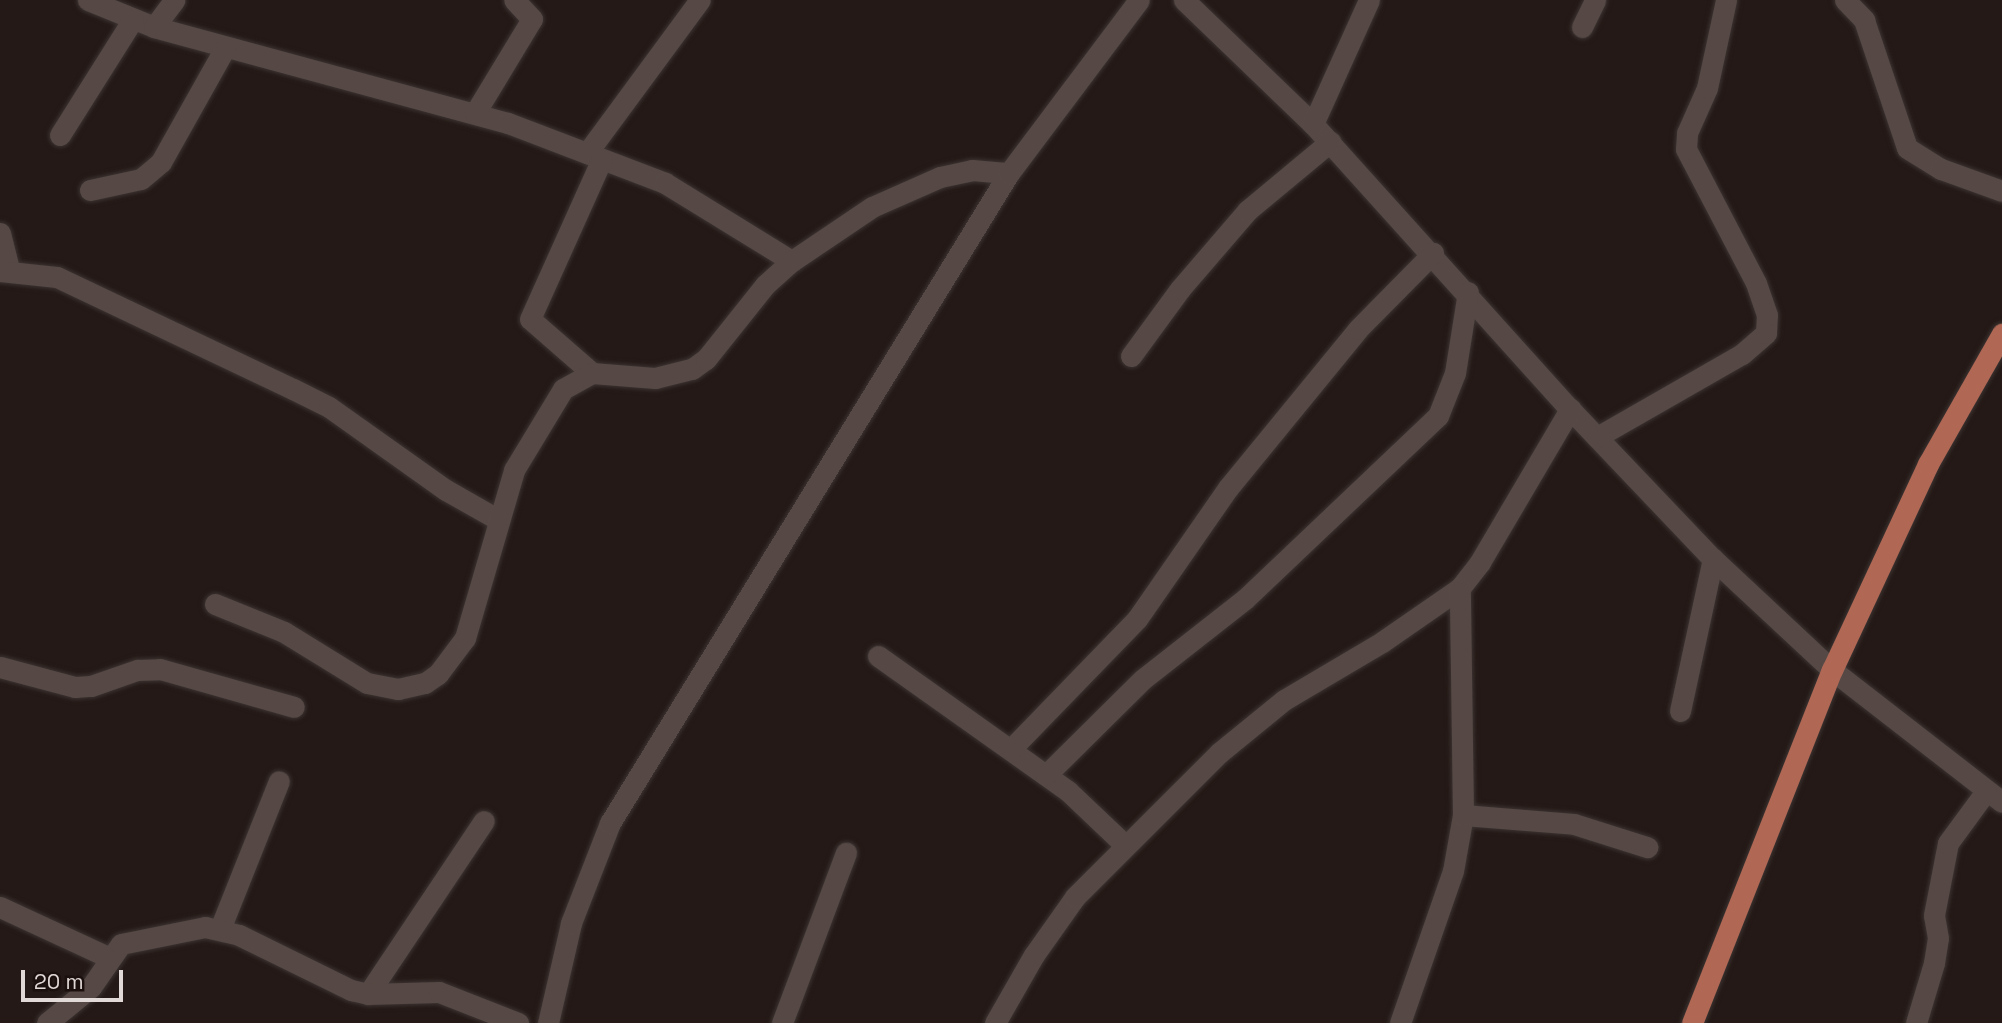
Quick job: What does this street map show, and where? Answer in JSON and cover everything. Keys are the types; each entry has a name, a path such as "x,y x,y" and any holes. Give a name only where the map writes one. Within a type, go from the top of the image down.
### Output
{"main road":[{"path":"1692,1023 1832,670 1928,464 2002,334"}],"street":[{"path":"88,0 154,27 475,113 595,156 665,183 792,261"},
{"path":"154,27 174,0"},
{"path":"475,113 533,19 514,0"},
{"path":"592,373 530,319 595,156 700,0"},
{"path":"548,1023 572,923 610,823 1009,173 1139,0"},
{"path":"1184,0 1313,124 1433,253 1570,408 1713,559 1832,670 1994,797 1948,843 1934,915 1938,938 1934,962 1916,1023"},
{"path":"1313,124 1369,0"},
{"path":"1582,27 1595,0"},
{"path":"1597,437 1742,354 1766,333 1766,315 1756,283 1686,149 1687,134 1707,88 1726,0"},
{"path":"1845,0 1864,20 1907,148 1941,169 2002,191"},
{"path":"60,135 133,19"},
{"path":"90,190 141,179 161,162 225,48"},
{"path":"1132,356 1180,289 1248,210 1330,142"},
{"path":"215,604 284,632 367,684 385,689 411,688 438,674 465,638 514,470 529,441 563,389 592,373 655,378 692,369 706,359 765,285 792,261 872,207 940,177 972,170 1009,173"},
{"path":"0,233 4,270 57,277 317,401 446,490 499,520"},
{"path":"1011,750 1137,618 1227,488 1358,329 1433,253"},
{"path":"1046,775 1143,679 1245,599 1438,416 1455,373 1468,292"},
{"path":"995,1023 1034,955 1075,897 1219,753 1284,700 1382,642 1460,588 1480,562 1570,408"},
{"path":"1681,711 1713,559"},
{"path":"1400,1023 1452,871 1462,816 1460,588"},
{"path":"878,656 1046,775 1125,845"},
{"path":"0,667 75,687 137,670 160,669 294,707"},
{"path":"220,929 279,781"},
{"path":"1462,816 1574,824 1647,847"},
{"path":"368,994 484,821"},
{"path":"782,1023 846,853"},
{"path":"0,907 108,957"},
{"path":"47,1023 91,986 108,957 121,944 146,936 220,929 368,994 439,992 518,1023"}]}
